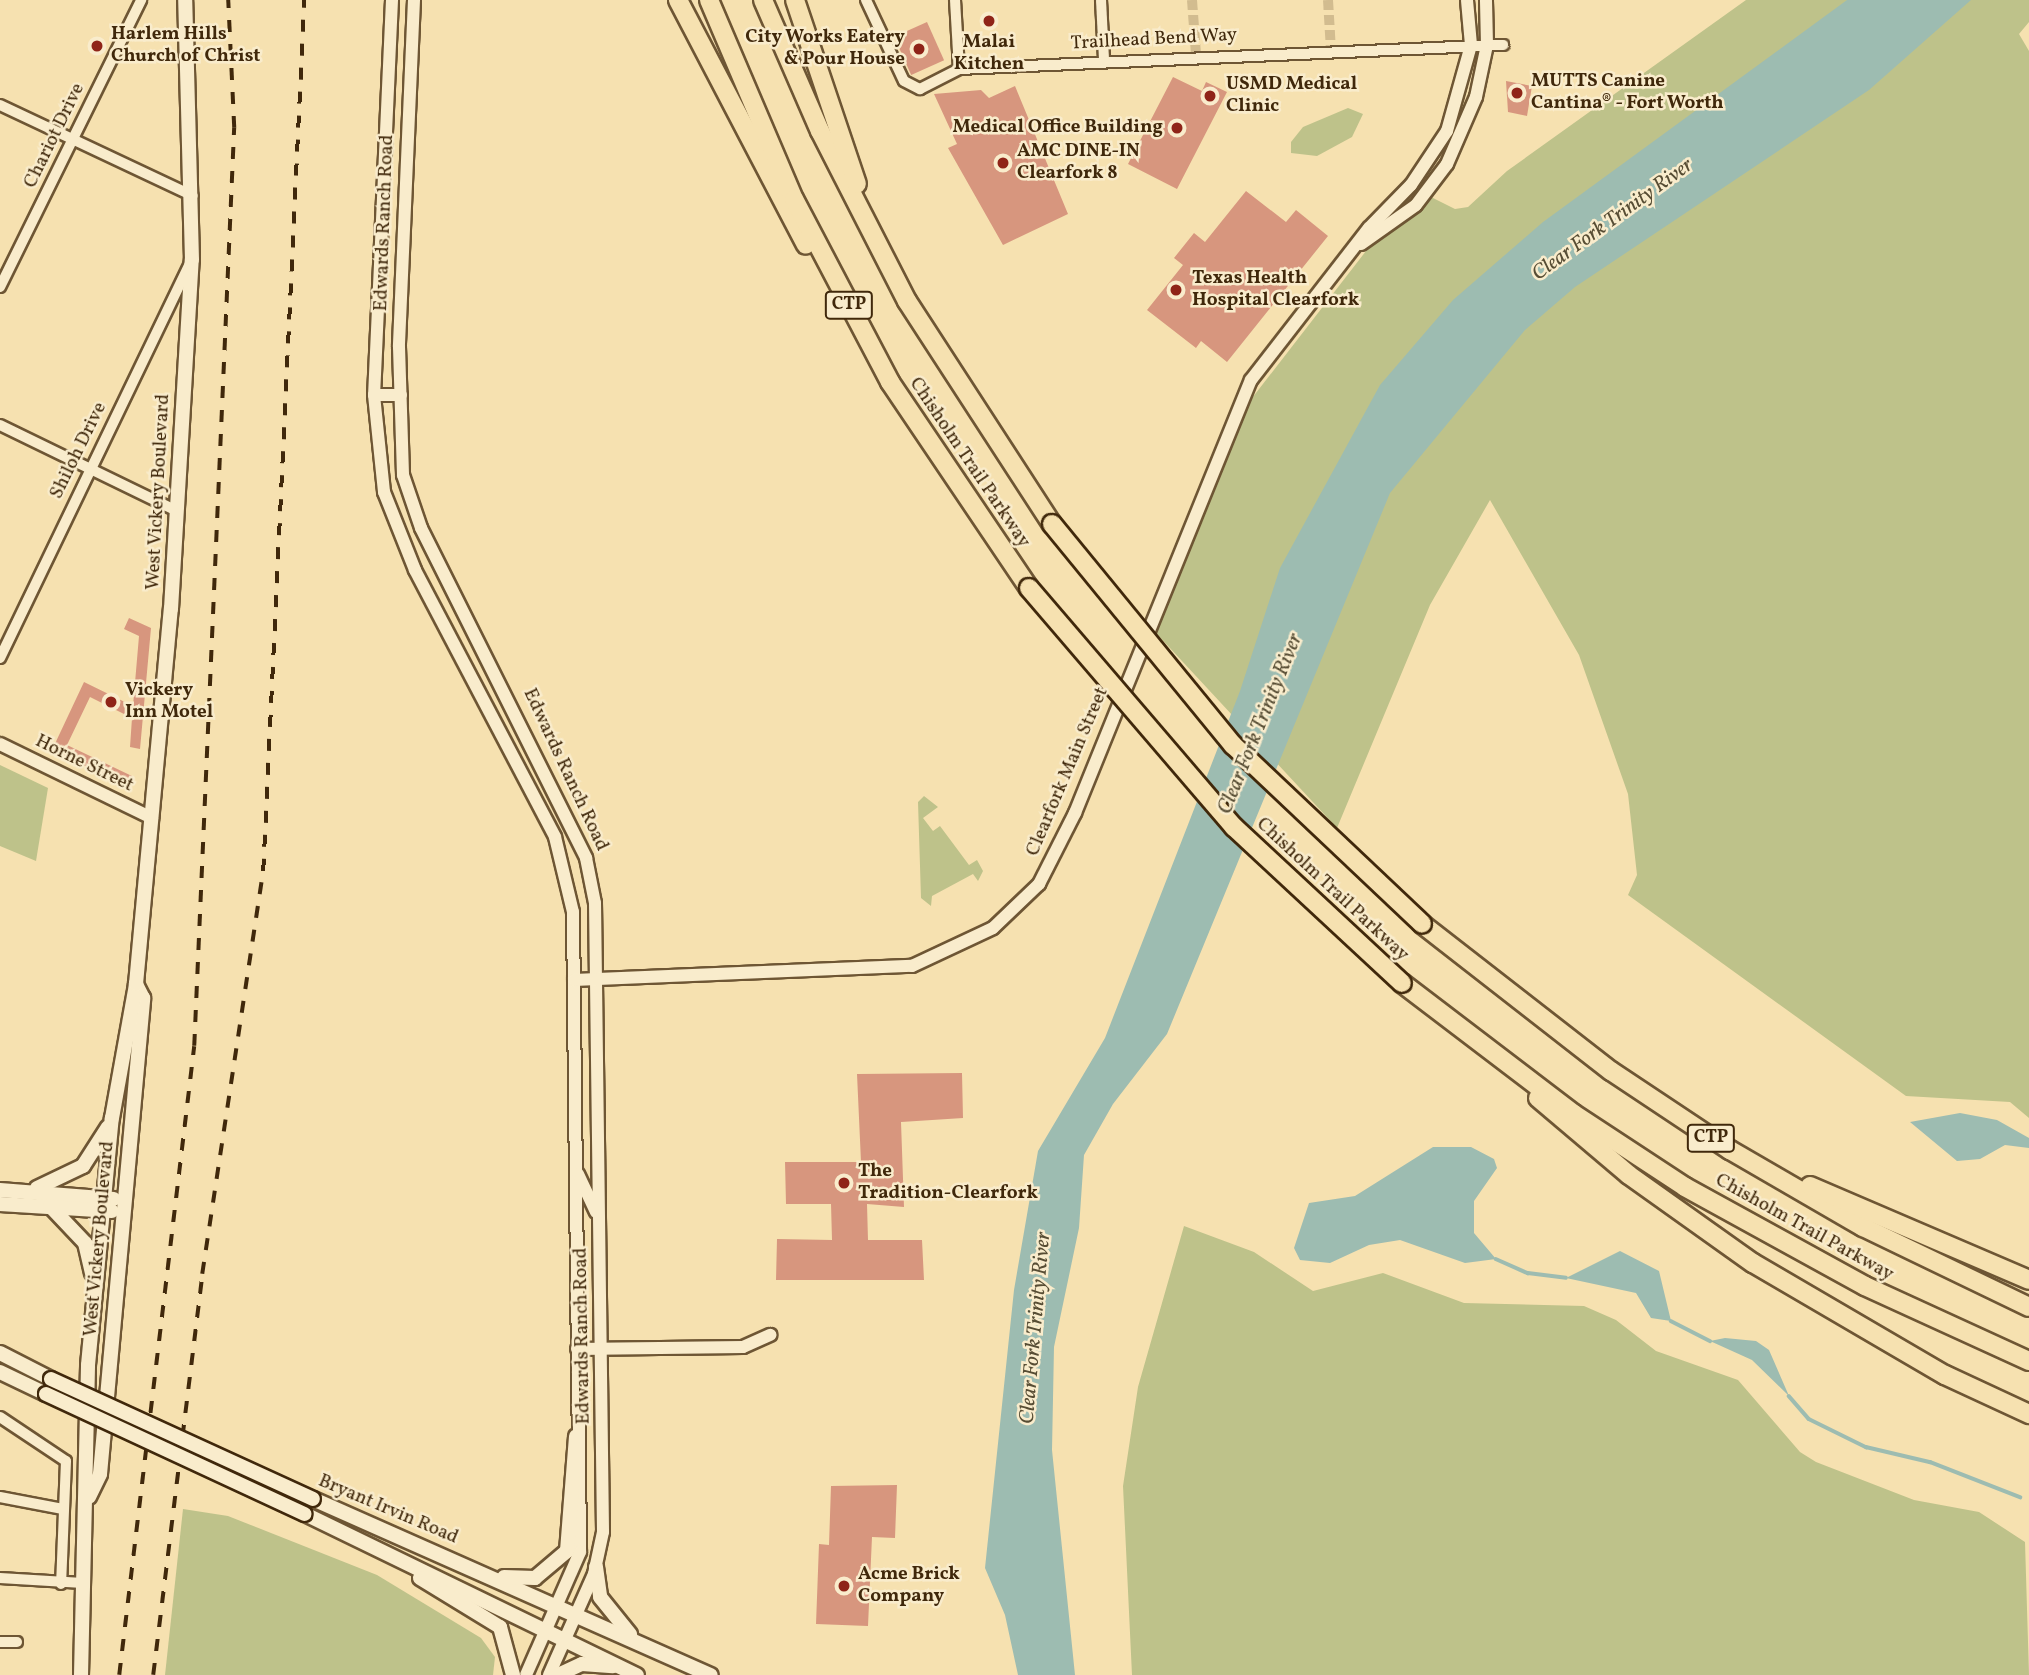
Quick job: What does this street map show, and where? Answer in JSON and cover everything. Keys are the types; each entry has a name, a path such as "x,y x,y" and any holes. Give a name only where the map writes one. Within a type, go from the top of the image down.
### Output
{"highway":[{"path":"678,0 769,185 890,382"},
{"name":"Chisholm Trail Parkway","path":"709,0 789,188 890,382 1029,588 1234,827 1402,983 1495,1057 1736,1217 1898,1303 2029,1361"},
{"name":"Chisholm Trail Parkway","path":"763,0 884,260 979,420 1052,524 1233,746 1422,924 1611,1071 1730,1150 1863,1227 2029,1307"},
{"path":"795,0 884,260"},
{"path":"1495,1057 1568,1126 1742,1256 1945,1375 2029,1415"},
{"path":"1730,1150 2029,1280"}],"main road":[{"name":"West Vickery Boulevard","path":"80,1675 89,1497 82,1471 92,1331 112,1118 136,984 152,818 192,260 186,0"},
{"name":"West Vickery Boulevard","path":"89,1497 100,1474 121,1206 144,998 136,984"},
{"path":"29,1190 83,1166 112,1118"},
{"path":"0,1190 29,1190 121,1206"},
{"path":"0,1204 103,1204"},
{"path":"50,1206 85,1243 93,1281 92,1331"},
{"name":"Bryant Irvin Road","path":"0,1353 313,1499 488,1574 556,1609 636,1640 711,1675"},
{"name":"Bryant Irvin Road","path":"0,1372 305,1514 408,1568 547,1630 637,1675"},
{"path":"488,1574 535,1578 567,1551 576,1436"},
{"path":"596,1567 600,1597 636,1640"},
{"path":"408,1568 500,1627 513,1675"},
{"path":"558,1675 582,1664 618,1667"}],"street":[{"name":"Chariot Drive","path":"0,287 141,0"},
{"name":"Edwards Ranch Road","path":"392,0 374,395 384,492 415,570 555,837 573,912 578,1174 576,1436 580,1552 526,1675"},
{"name":"Edwards Ranch Road","path":"414,0 401,395 403,475 421,528 552,782 586,858 594,903 603,1349 603,1532 596,1567 549,1675"},
{"name":"Trailhead Bend Way","path":"866,0 908,85 926,87 959,69 1104,59 1503,45"},
{"path":"955,0 959,69"},
{"path":"1101,0 1104,59"},
{"name":"Clearfork Main Street","path":"574,980 912,966 993,928 1019,905 1059,851 1251,380 1361,244 1447,131 1471,45 1467,0"},
{"name":"Clearfork Main Street","path":"1361,244 1416,205 1447,164 1476,97 1487,45 1486,0"},
{"path":"0,105 192,196"},
{"name":"Shiloh Drive","path":"0,657 192,260"},
{"path":"374,395 401,395"},
{"path":"0,425 175,510"},
{"name":"Horne Street","path":"0,744 152,818"},
{"path":"532,793 552,782"},
{"path":"578,1174 588,1186 601,1236"},
{"path":"577,1349 743,1347 770,1335"},
{"path":"0,1417 66,1461 61,1584"},
{"path":"0,1497 63,1509"},
{"path":"0,1578 61,1584 83,1583"},
{"path":"0,1642 17,1642"}],"green space":[{"path":"1746,0 2029,0 2029,22 2019,34 2029,51 2029,1118 2010,1102 1906,1096 1628,895 1637,875 1628,794 1579,655 1490,500 1430,605 1337,828 1156,633 1249,402 1366,251 1429,196 1455,209 1468,207 1507,171"},
{"path":"1348,108 1363,114 1352,137 1317,156 1291,153 1291,142 1303,127"},
{"path":"0,765 48,788 36,861 0,846"},
{"path":"924,796 938,807 923,818 933,831 940,826 969,865 977,860 983,871 978,881 973,874 932,896 931,906 921,898 918,802"},
{"path":"1184,1226 1254,1252 1313,1291 1383,1273 1464,1303 1584,1306 1616,1320 1656,1351 1738,1380 1800,1452 1816,1462 1914,1500 1979,1512 2025,1542 2029,1675 1132,1675 1123,1486 1138,1387"},
{"path":"183,1509 228,1516 377,1575 481,1638 495,1657 493,1675 165,1675"}],"water":[{"name":"Clear Fork Trinity River","path":"1847,0 1971,0 1869,90 1575,287 1525,330 1390,493 1167,1034 1113,1104 1084,1155 1079,1228 1054,1347 1052,1450 1075,1675 1018,1675 1005,1615 985,1568 1014,1290 1038,1151 1105,1038 1240,691 1280,568 1380,385 1453,300 1543,222"},
{"path":"1960,1113 1997,1120 2029,1138 2029,1148 2005,1145 1980,1159 1957,1161 1910,1122"},
{"path":"1433,1147 1471,1147 1494,1159 1497,1168 1474,1201 1474,1233 1496,1259 1465,1263 1400,1240 1369,1245 1330,1263 1300,1260 1294,1248 1309,1203 1355,1196"},
{"path":"1620,1251 1659,1271 1671,1321 1651,1318 1636,1293 1566,1278"},
{"path":"1725,1338 1756,1341 1769,1350 1789,1396 1752,1360 1710,1341"}],"building":[{"name":"City Works Eatery & Pour House","path":"927,22 944,60 911,75 894,37"},
{"name":"Medical Office Building","path":"1173,77 1202,91 1206,82 1227,92 1177,189 1128,164"},
{"name":"MUTTS Canine Cantina® - Fort Worth","path":"1506,81 1532,86 1527,116 1508,112"},
{"name":"AMC DINE-IN Clearfork 8","path":"1015,86 1068,214 1003,245 948,148 957,144 934,94 981,90 989,98"},
{"name":"Texas Health Hospital Clearfork","path":"1246,191 1286,222 1296,210 1328,236 1227,362 1201,341 1196,348 1147,310 1183,265 1174,258 1194,233 1205,242"},
{"name":"Vickery Inn Motel","path":"129,618 151,628 140,749 130,747 132,718 90,697 67,745 134,777 129,787 52,750 84,682 133,706 139,636 124,629"},
{"name":"The Tradition-Clearfork","path":"962,1073 963,1118 901,1122 904,1207 867,1204 868,1240 922,1240 924,1280 776,1280 777,1239 832,1240 831,1204 786,1204 785,1162 861,1162 857,1074"},
{"name":"Acme Brick Company","path":"897,1485 895,1538 872,1537 868,1626 816,1624 819,1544 829,1545 831,1486"}],"waterway":[{"path":"1496,1259 1528,1273 1566,1278"},
{"path":"1671,1321 1710,1341"},
{"path":"1789,1396 1809,1419 1866,1447 1930,1462 2020,1497"}],"tunnel":[{"path":"1192,0 1196,55"},
{"path":"1328,0 1331,50"}],"railway":[{"path":"119,1675 194,1046 234,128 228,0"},
{"path":"153,1675 202,1274 263,871 304,0"}],"place":[{"name":"Malai Kitchen","path":"989,21"},
{"name":"Harlem Hills Church of Christ","path":"97,46"},
{"name":"City Works Eatery & Pour House","path":"919,49"},
{"name":"MUTTS Canine Cantina® - Fort Worth","path":"1517,93"},
{"name":"USMD Medical Clinic","path":"1210,96"},
{"name":"Medical Office Building","path":"1177,128"},
{"name":"AMC DINE-IN Clearfork 8","path":"1003,163"},
{"name":"Texas Health Hospital Clearfork","path":"1176,290"},
{"name":"Vickery Inn Motel","path":"111,702"},
{"name":"The Tradition-Clearfork","path":"844,1183"},
{"name":"Acme Brick Company","path":"844,1586"}]}
